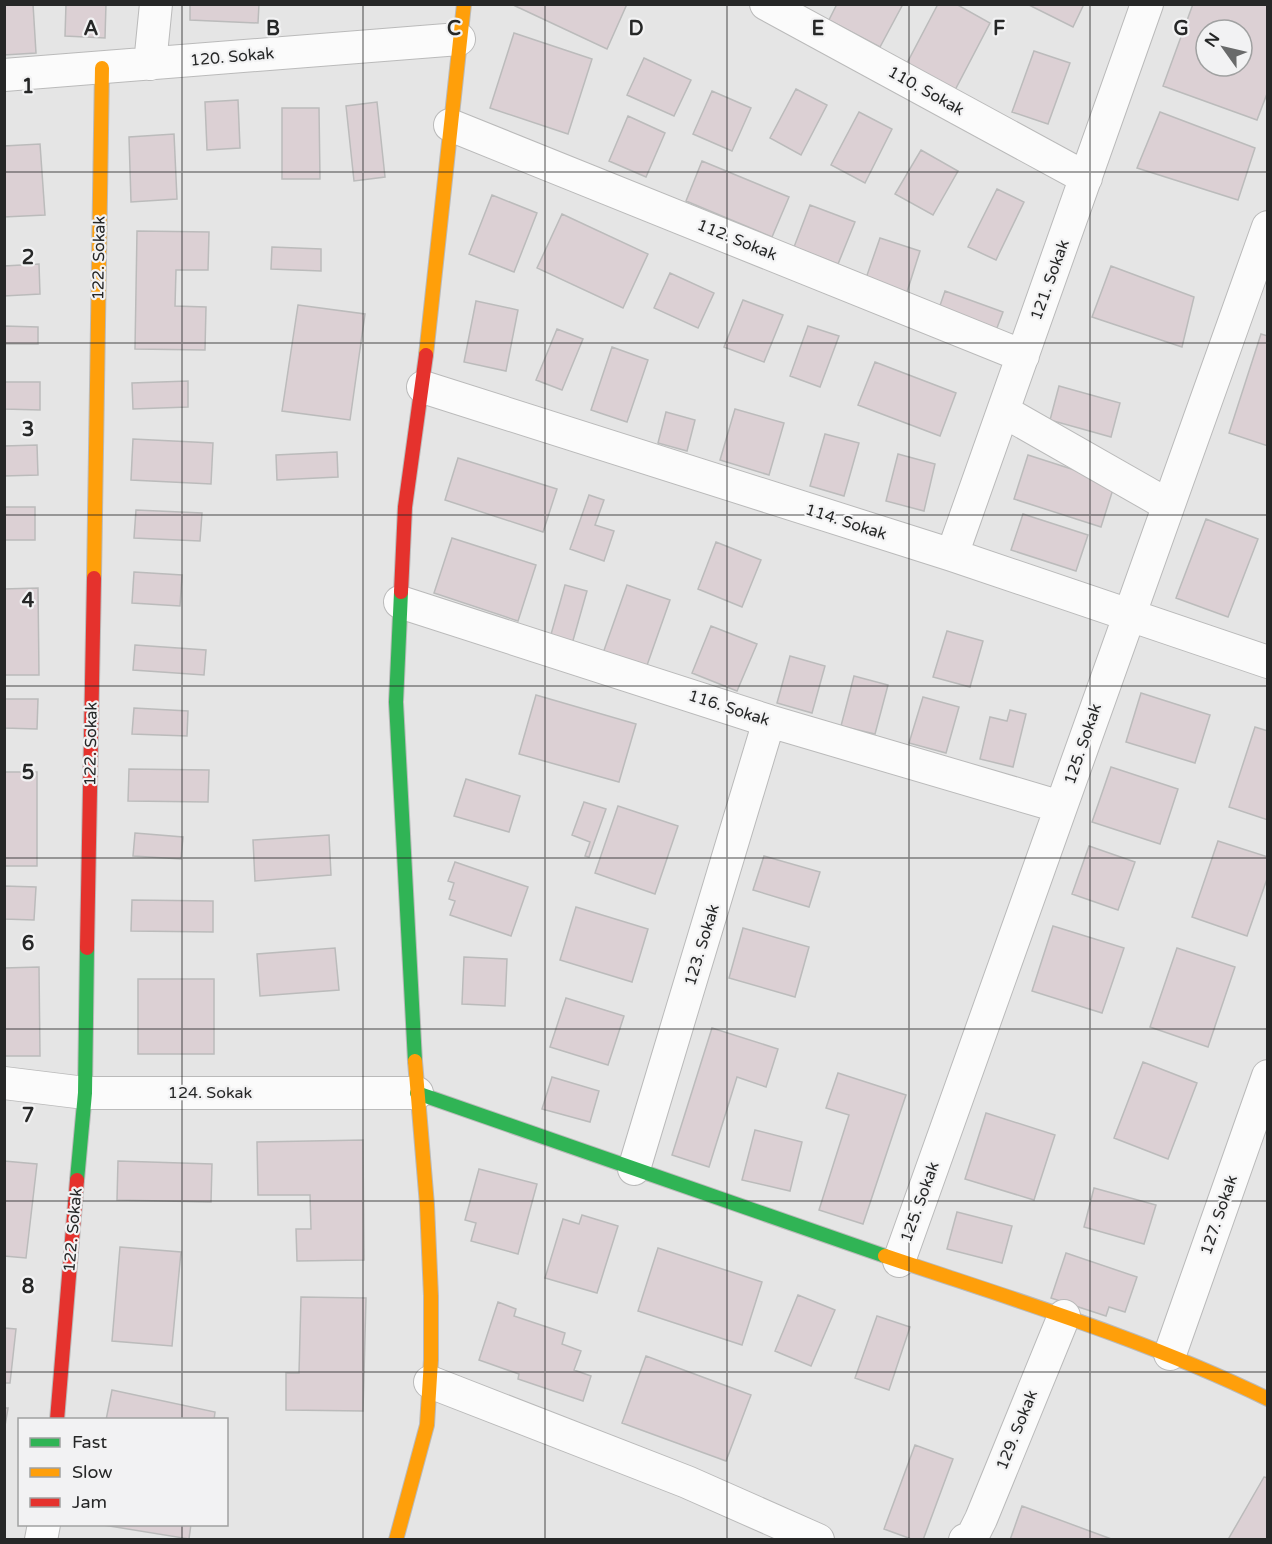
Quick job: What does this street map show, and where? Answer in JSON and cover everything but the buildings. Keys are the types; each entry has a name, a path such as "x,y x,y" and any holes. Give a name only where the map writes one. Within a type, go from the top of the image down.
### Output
{"street":[{"path":"150,64 156,4"},
{"path":"396,1539 426,1425 430,1382 431,1296 427,1206 417,1093 396,702 400,602 405,507 423,387 464,4"},
{"name":"110. Sokak","path":"766,4 1086,178"},
{"name":"121. Sokak","path":"952,555 1147,4"},
{"name":"120. Sokak","path":"4,75 459,39"},
{"name":"122. Sokak","path":"57,1418 85,1093 102,68"},
{"name":"112. Sokak","path":"450,125 1023,356"},
{"name":"125. Sokak","path":"899,1261 1268,227"},
{"name":"114. Sokak","path":"423,387 952,555 1268,662"},
{"path":"1003,411 1168,505"},
{"name":"116. Sokak","path":"400,602 769,721 1061,807"},
{"name":"123. Sokak","path":"634,1169 769,721"},
{"name":"127. Sokak","path":"1170,1354 1268,1077"},
{"name":"124. Sokak","path":"4,1083 85,1093 417,1093"},
{"path":"417,1093 1170,1354 1223,1376 1268,1399"},
{"name":"129. Sokak","path":"966,1539 972,1537 981,1518 1064,1316"},
{"path":"430,1382 687,1482 818,1539"}],"traffic: fast":[{"path":"401,592 396,702 415,1061"},
{"path":"77,1180 85,1093 87,948"},
{"path":"417,1093 885,1256"}],"traffic: slow":[{"path":"426,355 464,4"},
{"path":"94,578 102,68"},
{"path":"396,1540 427,1425 431,1360 427,1205 415,1061"},
{"path":"885,1256 1127,1339 1222,1377 1268,1399"}],"traffic: jam":[{"path":"401,592 405,507 426,355"},
{"path":"87,948 94,578"},
{"path":"57,1418 77,1180"}]}
